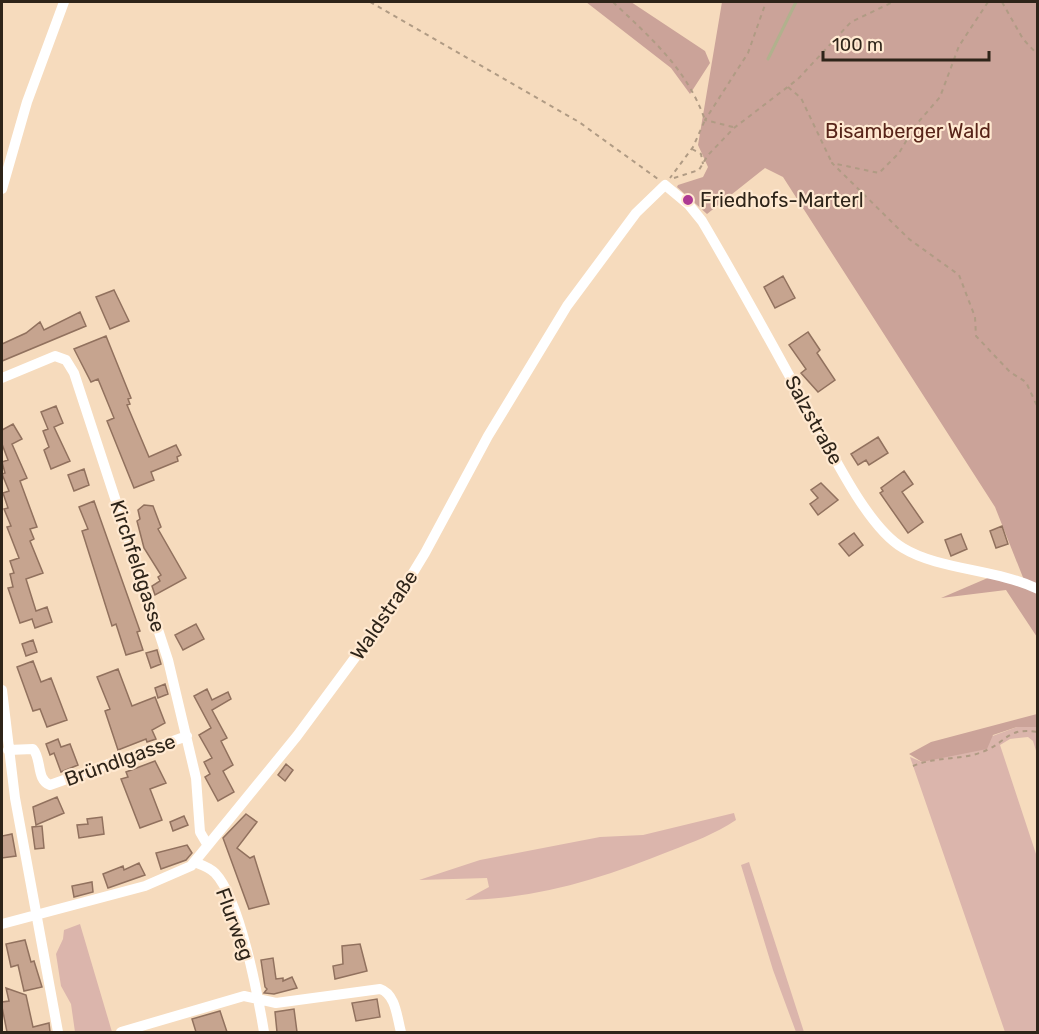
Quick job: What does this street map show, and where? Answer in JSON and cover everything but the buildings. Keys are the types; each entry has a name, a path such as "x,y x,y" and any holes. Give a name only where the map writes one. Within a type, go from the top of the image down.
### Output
{"street":[{"path":"2,189 27,102 64,2"},
{"name":"Salzstraße","path":"665,185 689,205 702,221 837,461 882,530 902,548 922,556 1022,582 1038,589"},
{"name":"Waldstraße","path":"2,924 145,886 185,871 194,862 284,754 391,609 425,553 488,436 567,306 636,213 665,185"},
{"name":"Kirchfeldgasse","path":"2,378 55,356 62,358 72,368 168,660 197,784 200,832 207,844"},
{"path":"2,690 8,750 58,1032"},
{"name":"Bründlgasse","path":"8,750 33,748 42,779 50,785 187,736"},
{"name":"Flurweg","path":"194,862 215,873 230,899 259,999 264,1032"},
{"path":"121,1032 244,996 276,1003 384,990 392,1000 401,1032"}],"path":[{"path":"370,2 579,122 665,185"},
{"path":"613,2 671,57 697,96 705,120"},
{"path":"665,185 692,149 705,120 748,53 766,2"},
{"path":"665,185 676,177 699,170 708,155 734,128 788,87 851,22 893,2"},
{"path":"832,163 879,173 899,153 915,126 940,97 959,46 988,2"},
{"path":"1002,2 1023,39 1038,55"},
{"path":"788,87 801,98 832,163 909,239 959,275 975,316 976,336 1010,372 1026,382 1038,408"},
{"path":"705,120 734,128"},
{"path":"692,149 701,154 704,164"},
{"path":"913,766 988,750 1001,739 1014,733 1038,732"}],"shaded area":[{"path":"1017,727 1037,727 1037,754 1033,741 1028,737 1010,739 1000,745 1037,857 1037,1032 1005,1032 910,757 922,762"},
{"path":"734,813 736,820 695,841 620,870 544,891 518,896 465,900 489,887 487,878 419,880 480,860 600,837 643,835"},
{"path":"749,862 804,1032 796,1032 773,970 741,865"},
{"path":"80,924 112,1032 75,1032 71,1004 61,986 56,954 63,939 64,930"}],"green space":[{"path":"586,2 631,2 705,51 710,63 690,94 671,68"},
{"name":"Bisamberger Wald","path":"722,2 1037,2 1037,586 1024,580 995,507 783,177 765,168 707,214 677,187 703,177 708,167 698,145"},
{"path":"990,577 1037,591 1037,637 1006,590 941,598"},
{"path":"1037,714 1037,727 1017,727 993,735 987,749 922,762 909,754 931,742"}],"waterway":[{"path":"768,59 796,2"}],"place":[{"name":"Friedhofs-Marterl","path":"688,200"}]}
